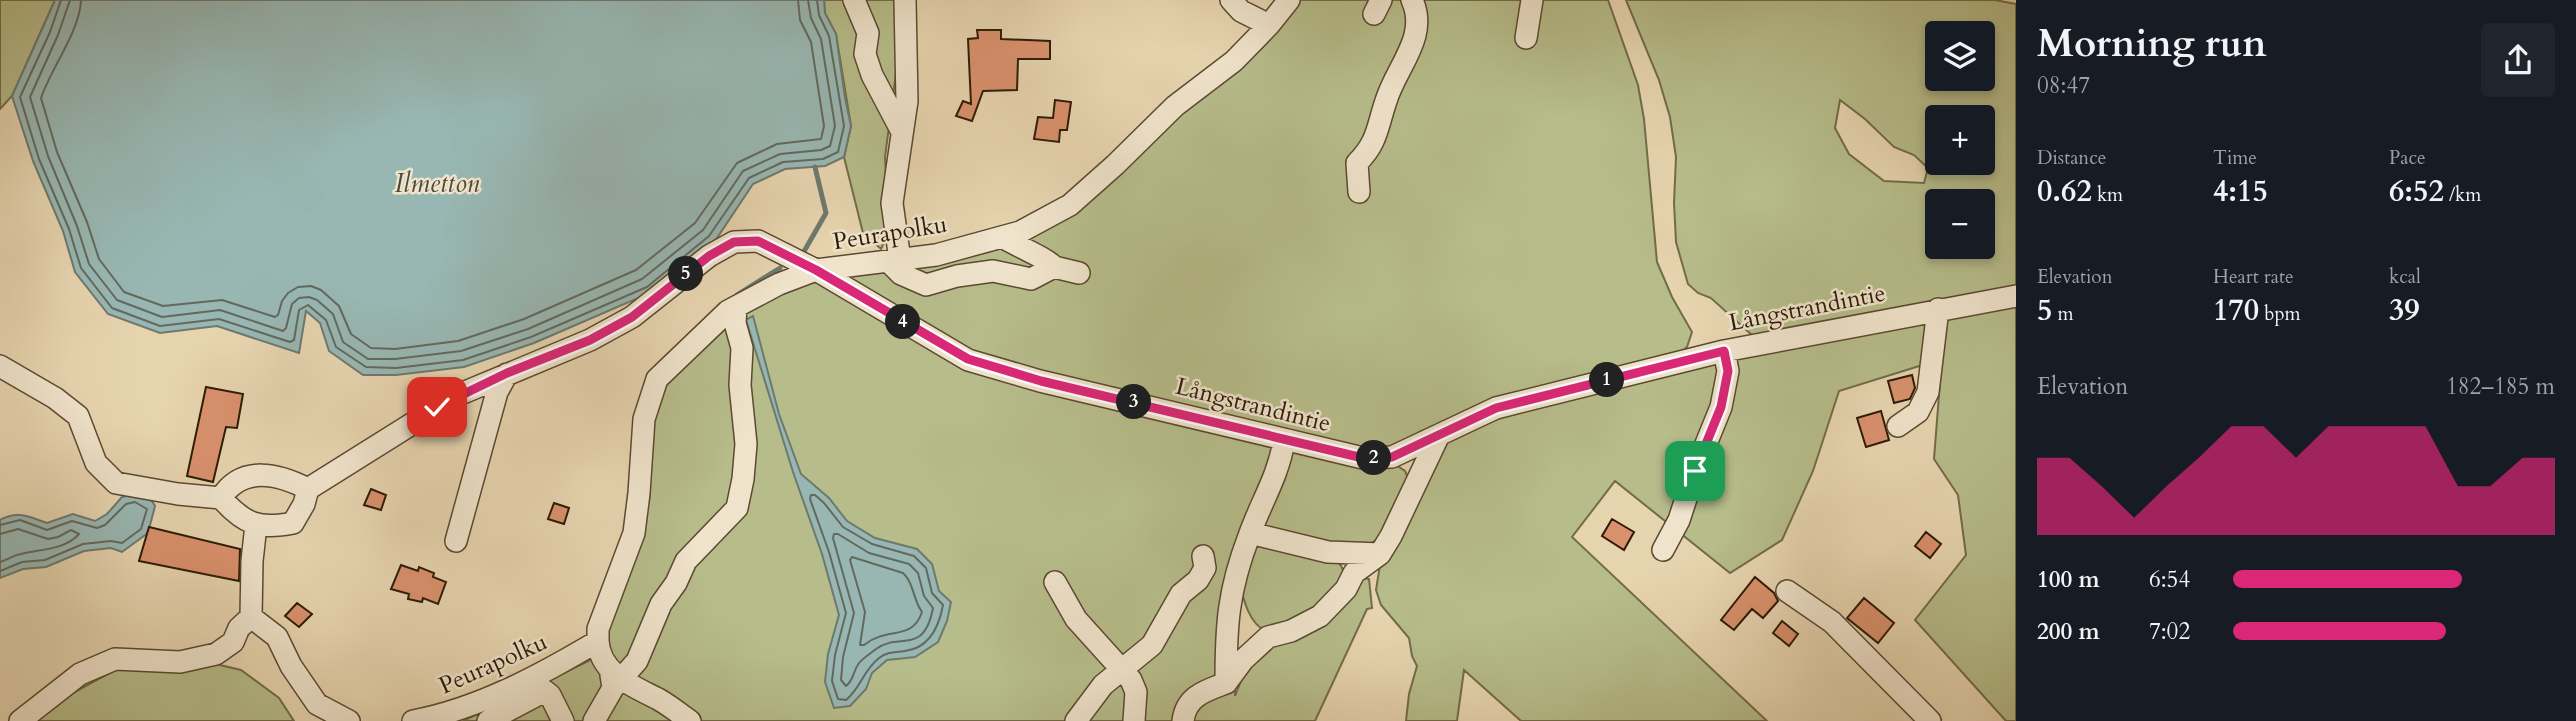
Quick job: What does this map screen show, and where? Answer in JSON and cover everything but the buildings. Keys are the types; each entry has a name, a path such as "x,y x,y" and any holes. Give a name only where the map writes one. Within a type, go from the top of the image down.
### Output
{"street":[{"path":"854,0 868,33 865,54 901,130"},
{"path":"905,0 907,101 892,203 894,261 901,274 926,285 957,276 993,271 1031,279 1054,267 1079,273"},
{"path":"1231,0 1241,11 1269,24"},
{"name":"Peurapolku","path":"413,721 436,718 552,669 598,642 598,629 634,533 644,419 657,379 727,311 736,317 779,284 936,255 1020,232 1070,205 1174,106 1234,61 1289,0"},
{"path":"1359,192 1357,163 1371,149 1385,101 1415,36 1418,21 1412,0"},
{"path":"1526,38 1532,0"},
{"path":"1002,237 1026,252 1051,262 1054,267"},
{"name":"Långstrandintie","path":"308,489 437,407 507,373 590,340 632,317 709,256 734,242 758,241 824,275 968,359 1041,381 1363,458 1392,457 1496,408 1724,351 2016,296"},
{"path":"1898,426 1918,412 1928,392 1938,309"},
{"path":"594,721 613,677 637,661 661,604 676,583 686,561 737,508 746,444 740,385 742,348 736,317"},
{"path":"1663,550 1679,520 1721,407 1728,371 1724,351"},
{"path":"0,366 55,398 78,416 96,463 116,483 178,494 221,498 237,516 256,525 275,527 293,523 304,504 308,489 288,479 264,474 244,479 225,491 221,498"},
{"path":"456,541 497,392 507,373"},
{"path":"1183,721 1184,710 1193,696 1226,683 1244,660 1268,637 1291,631 1320,616 1346,589 1354,573 1380,554 1438,437"},
{"path":"1226,683 1226,626 1231,594 1250,533 1280,465 1284,441"},
{"path":"1392,457 1418,480"},
{"path":"20,721 80,674 116,659 180,662 216,654 233,642 239,628 251,617 256,525"},
{"path":"1250,533 1328,552 1380,554"},
{"path":"1342,553 1354,573"},
{"path":"1076,721 1103,685 1152,645 1181,594 1198,580 1205,568 1203,556"},
{"path":"1055,582 1076,619 1131,680 1136,692 1134,721"},
{"path":"1787,591 1832,622 1930,721"},
{"path":"251,617 276,637 291,666 317,704 349,721"},
{"path":"598,642 599,655 613,677 660,700 690,721"},
{"path":"488,721 545,691 550,695 563,721"}],"green space":[{"path":"0,0 55,0 12,96 0,109"},
{"path":"824,0 899,0 896,73 885,157 889,233 881,249 863,233 844,157 851,126 836,34 825,13"},
{"path":"1299,0 1608,0 1638,85 1644,119 1657,262 1672,297 1692,332 1687,347 1675,357 1479,405 1398,451 1380,455 1360,453 1309,441 1304,446 1396,465 1405,471 1412,487 1399,517 1392,526 1376,540 1356,549 1336,549 1309,544 1260,532 1257,528 1253,542 1336,560 1343,571 1342,584 1334,597 1306,619 1291,626 1265,630 1259,627 1250,615 1238,578 1232,626 1235,696 1245,671 1260,652 1276,641 1300,635 1325,622 1344,604 1358,581 1369,579 1372,608 1367,609 1315,721 463,721 593,659 606,647 608,625 636,552 650,496 649,455 656,408 666,385 684,363 757,301 779,289 809,278 1001,247 1072,211 1162,127 1254,53"},
{"path":"1626,0 1995,0 2016,4 2016,286 1754,337 1711,298 1698,293 1688,284 1676,242 1676,157 1670,117 1659,80"},
{"path":"2016,299 2016,721 2006,721 1915,620 1966,555 1958,495 1934,459 1945,318"},
{"path":"1927,321 1929,363 1839,391 1813,471 1782,540 1730,573 1615,481 1572,537 1767,721 1521,721 1464,670 1457,721 1406,721 1409,694 1417,666 1409,638 1381,605 1376,590 1380,565 1445,439 1463,428 1723,355"},
{"path":"177,655 241,670 279,698 294,721 10,721 41,710 132,661"}],"water":[{"name":"Ilmetton","path":"55,0 824,0 825,13 836,34 851,126 844,157 825,166 785,169 753,184 715,241 650,293 534,343 464,367 396,375 363,375 329,351 320,323 306,311 299,353 217,326 160,333 108,314 75,272 63,231 33,161 12,96"},
{"path":"753,316 779,414 801,474 829,498 847,521 875,538 917,549 932,564 939,591 951,602 938,642 915,657 887,660 872,673 866,689 850,706 834,708 825,682 828,654 839,615 822,554 793,472 746,320"},
{"path":"135,494 152,501 155,506 148,533 122,552 111,548 84,551 46,567 23,569 0,578 0,520 18,515 47,523 73,514 95,521 107,514 122,497"}],"waterway":[{"path":"802,255 826,213 815,167"},
{"path":"737,295 780,268"}],"route":[{"path":"437,407 507,373 590,340 632,317 709,256 734,242 758,241 816,270 968,359 1041,381 1363,458 1392,457 1496,408 1724,351 1728,371 1721,407 1695,471"}]}
